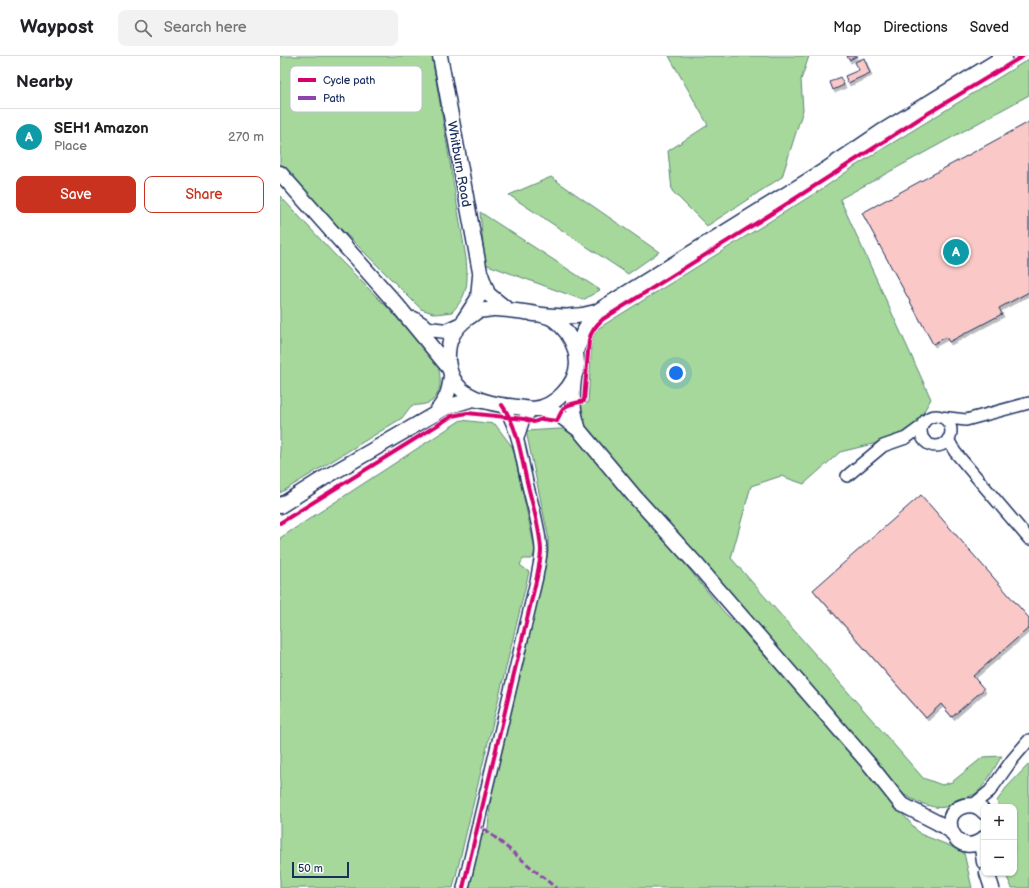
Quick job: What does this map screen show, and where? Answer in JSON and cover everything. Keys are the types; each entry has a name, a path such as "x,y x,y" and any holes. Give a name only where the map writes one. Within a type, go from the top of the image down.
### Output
{"main road":[{"name":"Whitburn Road","path":"440,56 480,272 488,294 508,310"},
{"path":"533,314 569,317 583,316 596,312 1005,56"},
{"path":"280,173 398,306 450,372 456,384 463,390 483,401 497,404"},
{"name":"Whitburn Road","path":"461,324 478,298 480,272"},
{"path":"398,306 429,330 446,331 461,324 478,312 494,309 552,318 564,329 573,342 576,351 577,363 572,398 578,430"},
{"path":"576,351 583,333 596,312"},
{"path":"432,417 445,401 450,386 448,352 454,332 461,324"},
{"path":"536,409 550,404 564,393 576,372"},
{"path":"280,506 324,478 447,407 473,399 497,404 552,411 560,415 578,430 870,765 901,804 951,831 958,841 978,841 981,851"},
{"path":"951,831 951,817 960,807 967,805 980,809"},
{"path":"924,816 938,818 951,817"},
{"path":"988,876 992,888"}],"street":[{"path":"847,476 883,446 906,438 921,427 930,417 966,420 1029,403"},
{"path":"462,888 541,551 539,531 527,485 518,438 511,418 497,404"},
{"path":"518,438 524,419 536,409"},
{"path":"939,417 944,419 950,426 949,437 955,452 1029,539"},
{"path":"921,427 922,437 933,445 946,443 949,437 966,420"},
{"path":"906,438 955,452"},
{"path":"980,809 990,791 1012,760 1029,740"}],"green space":[{"path":"280,56 432,56 467,266 466,287 462,299 458,305 452,312 436,314 421,309 328,216 280,163"},
{"path":"669,56 809,56 801,80 803,110 782,177 707,226 672,191 668,151 708,125"},
{"path":"1029,59 1029,95 840,199 931,399 910,435 840,452 804,484 781,476 751,486 731,558 923,778 942,785 952,782 983,757 1002,756 985,783 977,792 971,796 958,799 948,806 937,807 923,804 900,792 715,574 587,429 583,421 579,403 588,403 592,339 597,329 825,187 855,166"},
{"path":"551,177 659,252 628,274 509,195"},
{"path":"280,196 335,255 388,308 437,363 440,383 438,393 432,401 425,404 411,406 402,418 280,493"},
{"path":"480,212 600,290 583,300 485,264"},
{"path":"461,420 495,424 513,448 535,549 534,555 531,559 523,559 520,565 529,572 453,888 280,888 280,538"},
{"path":"568,429 685,564 724,612 744,632 920,834 964,853 972,888 469,888 480,836 484,835 488,828 491,796 548,552 548,535 526,431"},
{"path":"1029,764 1029,888 1012,888 1006,876 1017,876 1017,804 998,804 997,801 1006,788"}],"building":[{"path":"847,56 858,56 849,60"},
{"path":"864,58 870,73 848,83 845,76 859,70 855,62"},
{"path":"840,77 844,85 833,90 830,82"},
{"path":"1029,122 1029,292 999,308 1002,314 949,342 946,337 933,344 862,213"},
{"path":"921,495 1029,618 1029,628 973,676 984,689 952,717 941,704 926,718 813,590"}],"marked path":[{"path":"477,825 486,830 556,888"}],"cycle path":[{"path":"280,523 452,416 467,413 524,419 534,422 542,419 557,421 566,406 584,401 589,340 594,328 603,319 922,117 1023,56"},
{"path":"463,888 537,577 541,553 538,526 519,444 508,414 502,405"}],"place":[{"name":"SEH1 Amazon","path":"956,252"}]}
